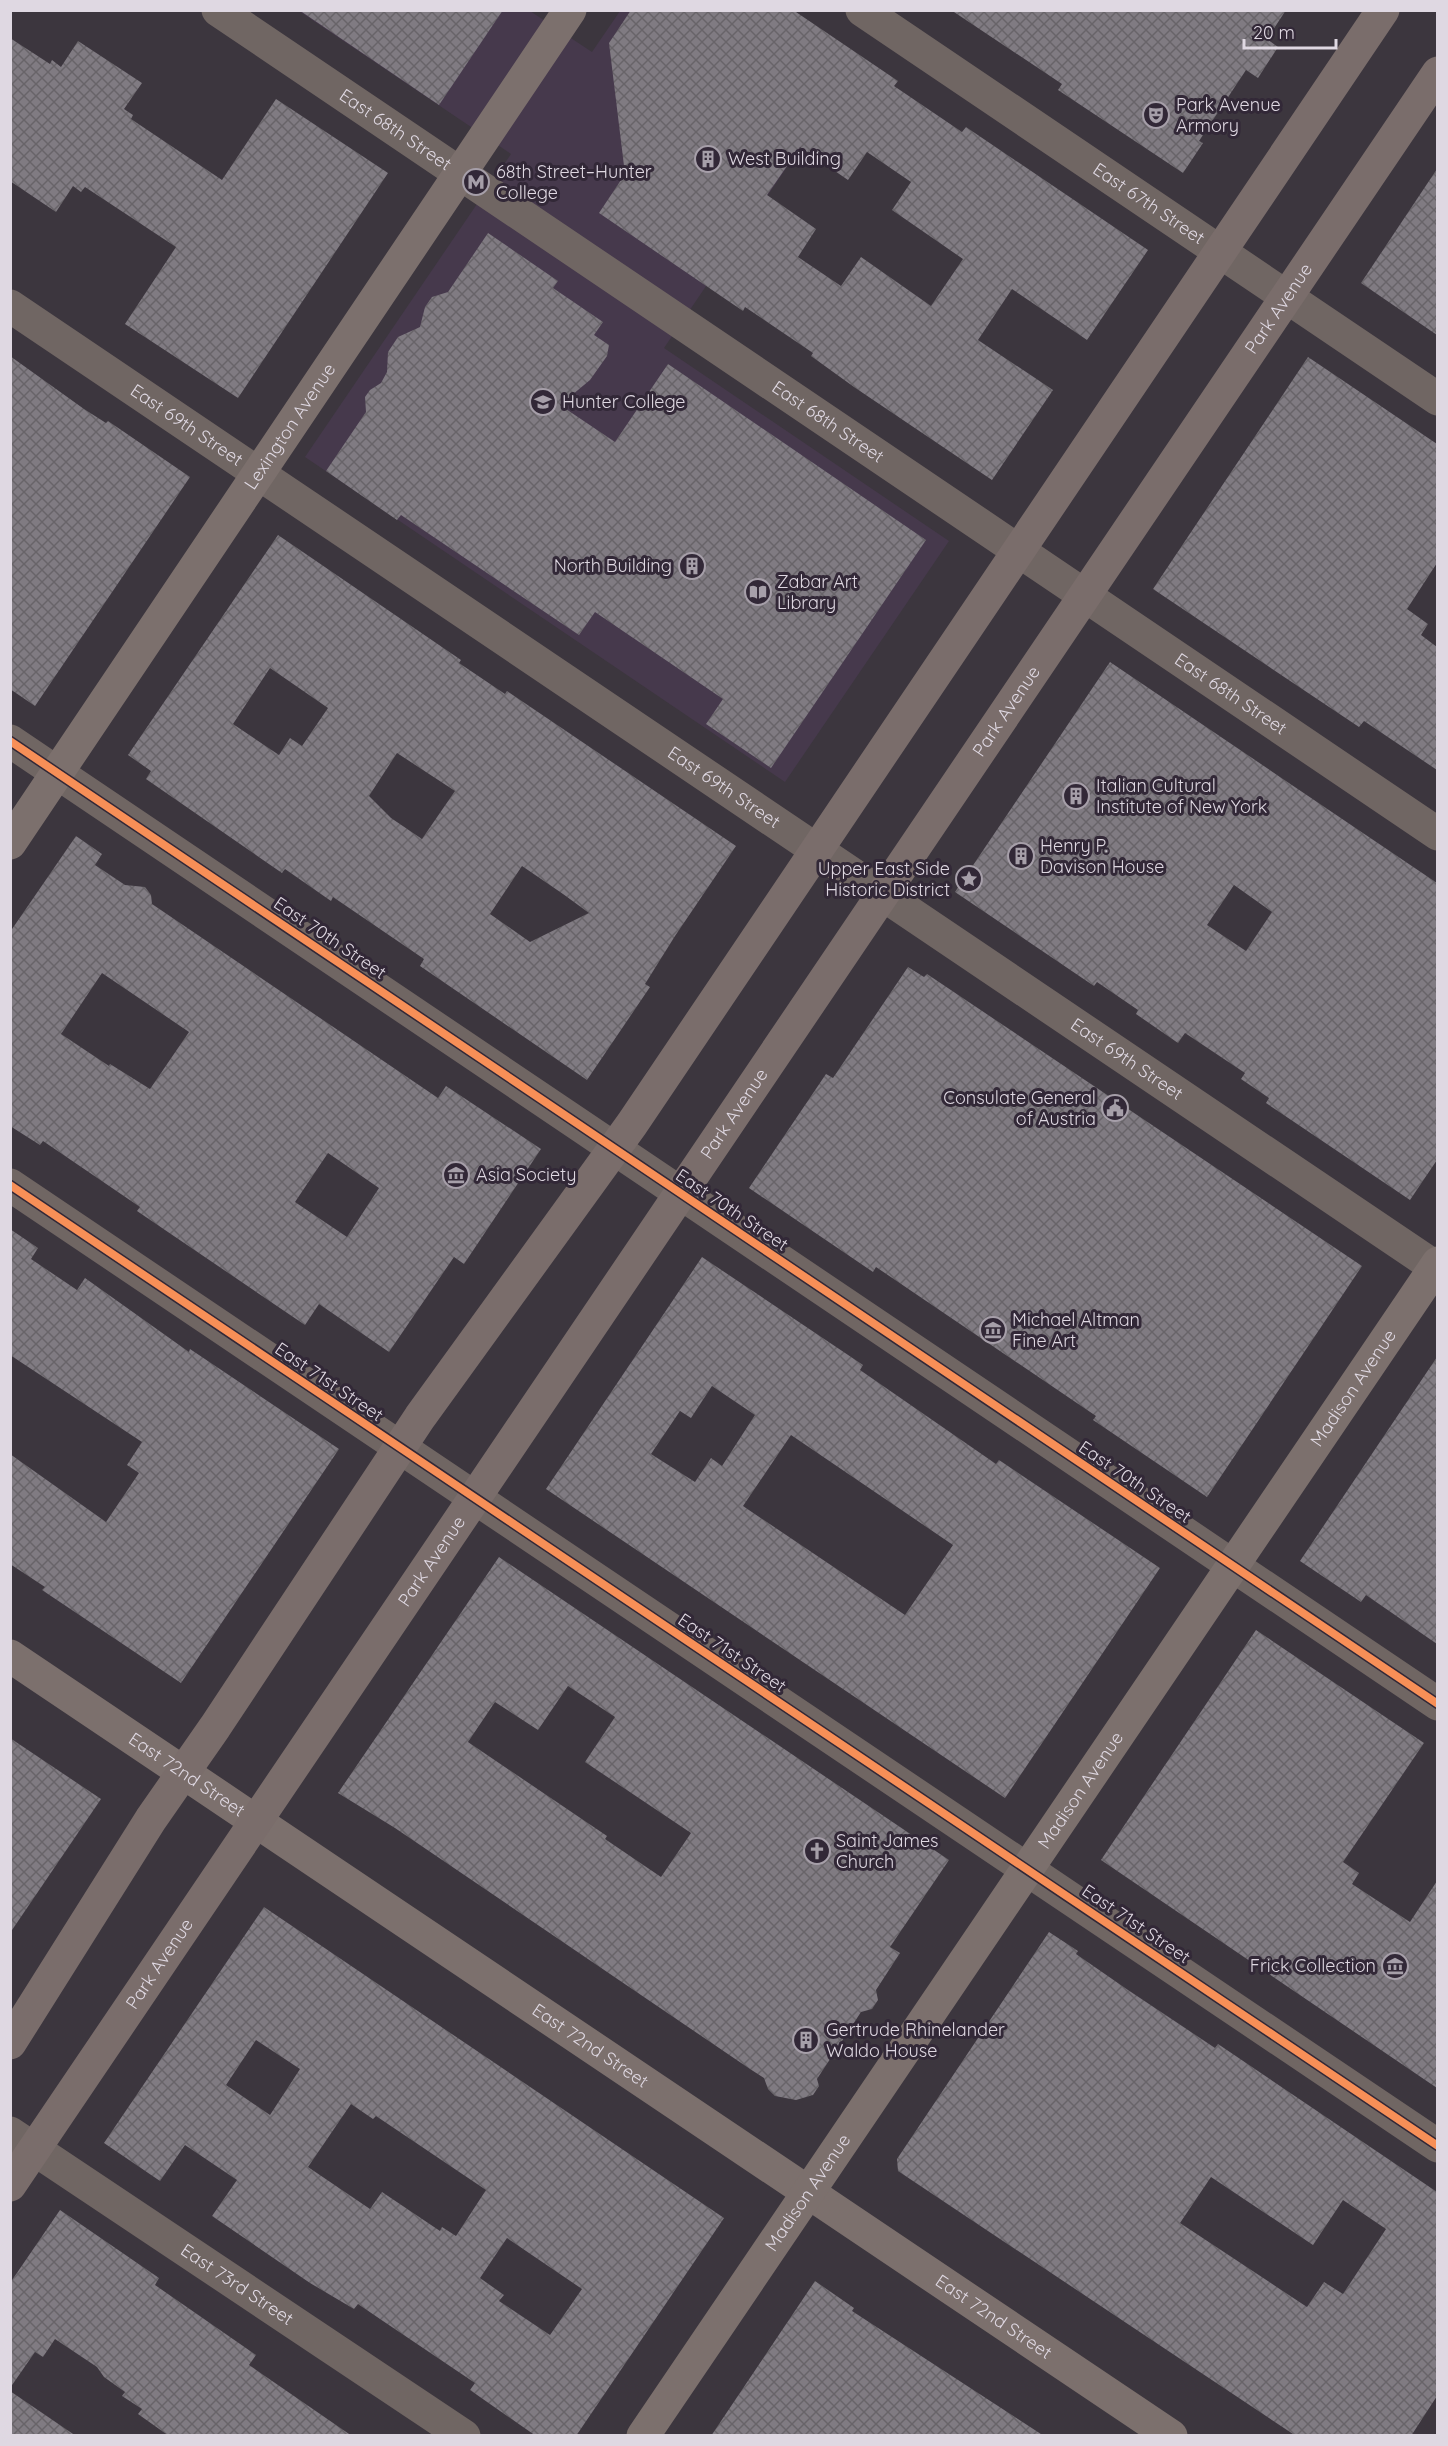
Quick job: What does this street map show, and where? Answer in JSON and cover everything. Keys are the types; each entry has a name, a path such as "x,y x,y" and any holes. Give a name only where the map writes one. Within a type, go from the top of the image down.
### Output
{"main road":[{"name":"Lexington Avenue","path":"10,843 570,10"},
{"path":"10,2043 151,1819 399,1448 615,1149 1383,10"},
{"name":"Park Avenue","path":"10,2186 23,2141 256,1822 1437,73"},
{"name":"Madison Avenue","path":"643,2436 1026,1867 1437,1266"},
{"name":"East 72nd Street","path":"10,1656 1171,2436"}],"street":[{"name":"East 68th Street","path":"218,10 1437,834"},
{"name":"East 67th Street","path":"862,10 1437,399"},
{"name":"East 69th Street","path":"10,306 1437,1266"},
{"name":"East 70th Street","path":"10,741 1437,1704"},
{"name":"East 71st Street","path":"10,1185 1026,1867 1437,2146"},
{"name":"East 73rd Street","path":"23,2141 464,2436"}],"shaded area":[{"name":"Hunter College","path":"299,11 530,11 592,52 620,11 793,11 825,111 664,348 949,541 785,782 305,457 511,154"}],"building":[{"path":"299,10 503,10 439,105"},
{"path":"631,10 793,10 898,81 894,86 962,132 966,127 1148,250 1087,340 1012,289 978,340 1053,390 992,480 854,387 811,356 813,353 745,307 743,311 599,213 625,174 609,43","holes":["800,147 848,180 867,152 911,182 892,210 963,259 931,306 861,257 841,286 798,257 816,229 767,195"]},
{"name":"Park Avenue Armory","path":"951,10 1286,10 1267,39 1278,47 1258,78 1246,70 1199,141 1203,143 1183,173 1058,90 1062,84"},
{"path":"10,38 50,64 52,60 61,67 78,41 142,83 124,109 133,115 131,119 222,180 276,99 388,173 238,398 125,324 176,247 85,187 81,192 73,186 56,212 10,181"},
{"path":"1437,169 1437,335 1361,283"},
{"name":"North Building","path":"488,233 558,281 553,288 603,322 594,335 609,345 607,356 590,380 560,405 615,442 668,364 926,540 771,768 706,724 723,699 595,612 579,635 401,515 397,520 326,471 366,412 365,397 370,390 381,383 387,372 388,352 398,337 420,327 425,307 432,297 448,292"},
{"path":"10,356 84,409 106,423 108,421 190,477 35,706 10,689"},
{"path":"1308,357 1437,444 1437,563 1407,609 1428,624 1421,635 1437,647 1437,770 1364,721 1359,727 1153,589"},
{"path":"278,535 461,660 459,663 505,694 507,691 736,846 645,984 650,987 587,1080 420,966 424,959 333,897 331,901 285,869 282,873 146,779 151,771 128,755","holes":["270,668 328,708 302,746 290,738 279,755 233,724","397,753 455,791 422,839 391,818 369,796","522,866 589,913 530,942 490,914"]},
{"path":"1110,662 1437,883 1437,1160 1410,1200 1266,1103 1269,1098 1241,1079 1245,1073 1185,1033 1178,1043 1136,1014 1138,1010 1097,982 1094,986 955,892","holes":["1234,885 1272,912 1246,951 1207,925"]},
{"path":"76,836 102,854 95,865 125,885 145,887 151,895 152,904 438,1098 446,1086 541,1149 464,1264 454,1257 389,1352 319,1304 305,1325 137,1211 140,1207 43,1141 40,1145 10,1126 10,932","holes":["102,973 189,1032 150,1089 110,1064 109,1066 61,1034","328,1153 379,1188 347,1237 295,1202"]},
{"path":"908,967 924,977 927,974 1362,1266 1207,1497 1093,1420 1096,1416 876,1267 873,1272 749,1188 826,1074 833,1078"},
{"path":"10,1229 38,1248 31,1259 77,1290 85,1278 189,1352 190,1349 339,1449 181,1683 42,1590 45,1587 10,1564 10,1454 106,1522 139,1473 127,1465 142,1442 10,1355"},
{"path":"702,1257 863,1365 860,1370 996,1464 999,1460 1160,1568 1005,1798 546,1489","holes":["712,1386 755,1415 722,1466 711,1458 695,1482 651,1454 680,1411 691,1418","791,1435 953,1545 905,1615 743,1506"]},
{"path":"1437,1357 1437,1644 1366,1595 1361,1602 1300,1561"},
{"path":"499,1557 949,1860 890,1947 900,1953 876,1990 878,2000 872,2009 861,2012 817,2079 819,2086 813,2095 796,2100 775,2096 768,2089 764,2078 395,1828 338,1793","holes":["568,1686 615,1717 585,1762 691,1833 661,1877 605,1839 607,1836 468,1742 495,1702 538,1730"]},
{"path":"1256,1630 1424,1743 1343,1862 1359,1873 1352,1884 1410,1922 1437,1881 1437,2088 1101,1860"},
{"path":"10,1738 101,1799 10,1933"},
{"path":"264,1907 724,2218 576,2436 536,2436 470,2390 475,2383 358,2304 354,2309 310,2283 212,2216 237,2180 185,2145 160,2181 104,2143","holes":["256,2040 300,2069 270,2115 226,2085","351,2104 373,2119 376,2116 486,2190 456,2236 442,2227 440,2231 382,2192 370,2209 308,2167","507,2238 582,2289 550,2335 499,2301 504,2295 480,2278"]},
{"path":"1049,1932 1078,1951 1076,1954 1128,1990 1215,2048 1218,2044 1437,2192 1437,2396 1411,2436 1296,2436 898,2171 897,2159","holes":["1211,2177 1313,2245 1343,2200 1386,2229 1343,2294 1324,2282 1307,2307 1180,2223"]},
{"path":"60,2210 159,2278 155,2285 256,2355 249,2365 352,2436 169,2436 138,2414 142,2409 122,2396 125,2392 104,2377 97,2367 55,2339 43,2357 35,2352 10,2388 10,2283"},
{"path":"815,2281 854,2308 852,2311 1044,2436 711,2436"},
{"path":"10,2391 76,2436 10,2436"}],"cycle path":[{"path":"10,741 1438,1704"},
{"path":"10,1185 1438,2146"}],"place":[{"name":"Park Avenue Armory","path":"1156,115"},
{"name":"West Building","path":"708,159"},
{"name":"68th Street–Hunter College","path":"476,182"},
{"name":"Hunter College","path":"543,402"},
{"name":"North Building","path":"692,566"},
{"name":"Zabar Art Library","path":"758,592"},
{"name":"Italian Cultural Institute of New York","path":"1076,796"},
{"name":"Henry P. Davison House","path":"1021,856"},
{"name":"Upper East Side Historic District","path":"969,879"},
{"name":"Consulate General of Austria","path":"1115,1108"},
{"name":"Asia Society","path":"456,1175"},
{"name":"Michael Altman Fine Art","path":"993,1330"},
{"name":"Saint James Church","path":"817,1851"},
{"name":"Frick Collection","path":"1395,1966"},
{"name":"Gertrude Rhinelander Waldo House","path":"806,2040"}]}
